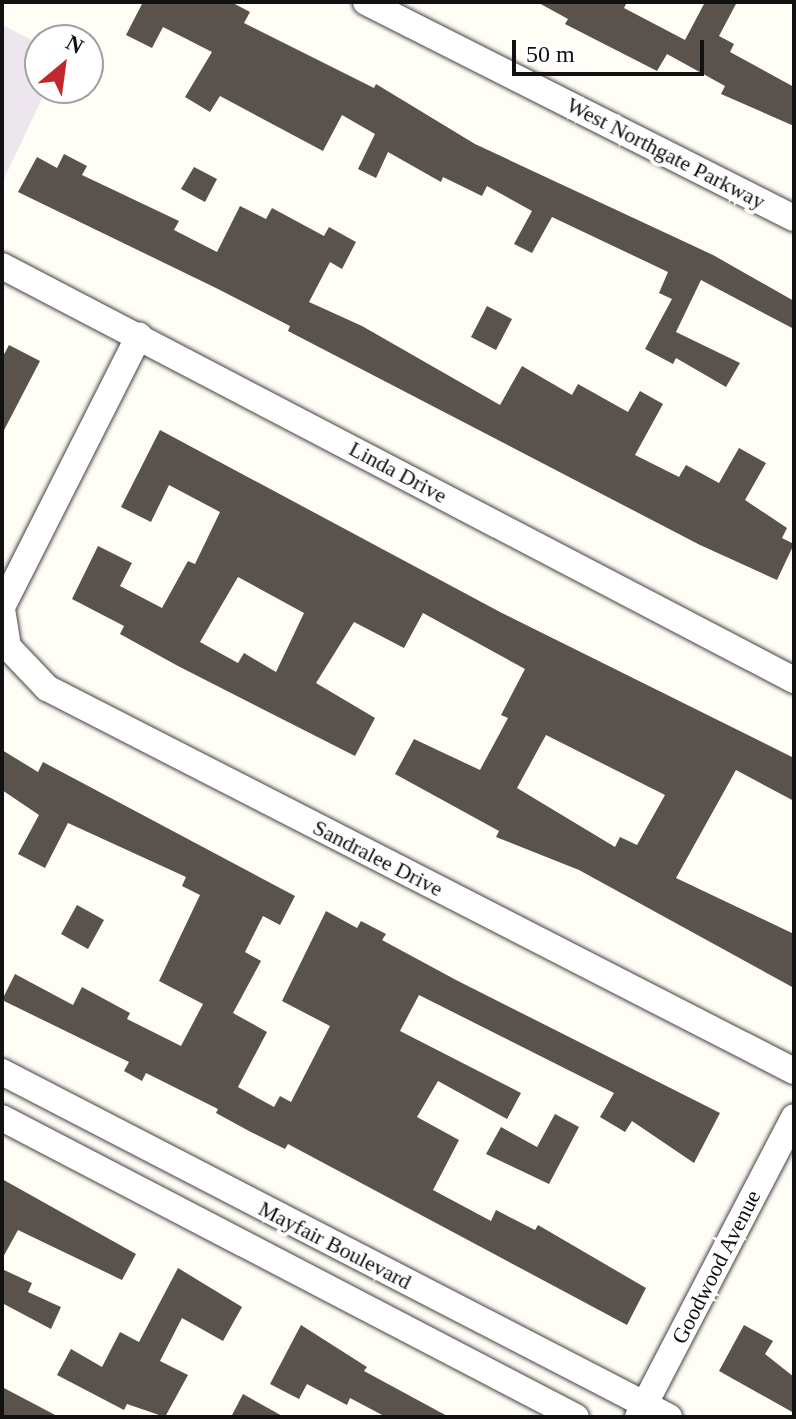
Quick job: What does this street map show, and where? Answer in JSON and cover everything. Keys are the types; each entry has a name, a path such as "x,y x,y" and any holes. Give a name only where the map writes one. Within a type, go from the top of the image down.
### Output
{"street":[{"name":"West Northgate Parkway","path":"366,2 794,218"},
{"name":"Linda Drive","path":"2,266 794,680"},
{"name":"Sandralee Drive","path":"139,336 2,608 8,647 47,688 794,1071"},
{"name":"Mayfair Boulevard","path":"2,1072 642,1411 669,1417"},
{"name":"Goodwood Avenue","path":"642,1411 794,1117"},
{"name":"Mayfair Boulevard","path":"2,1118 576,1417"}],"shaded area":[{"path":"2,25 24,36 24,104 39,104 2,183"}],"building":[{"path":"143,2 231,2 250,12 244,23 374,88 376,84 475,144 713,255 794,301 794,329 701,280 676,332 740,363 726,387 676,358 673,364 645,349 672,299 659,293 668,272 552,217 532,253 514,244 532,211 487,186 482,196 443,177 441,182 388,152 376,178 358,169 375,134 342,115 323,151 220,96 210,112 185,97 212,52 163,27 152,48 126,35"},
{"path":"537,2 627,2 624,8 685,40 705,2 737,2 719,36 734,44 730,52 794,87 794,126 721,94 725,86 667,54 657,71 565,24 568,19"},
{"path":"64,154 87,166 82,175 179,221 174,230 217,252 240,206 266,219 272,208 324,236 329,227 356,242 342,269 330,262 309,302 362,326 500,405 522,366 572,395 578,384 628,412 640,391 663,404 635,455 679,477 686,465 719,483 739,448 766,463 745,500 787,528 782,538 794,544 777,580 700,545 288,331 290,326 216,288 18,192 37,157 57,168"},
{"path":"194,167 217,179 205,202 181,189"},
{"path":"487,306 512,319 496,350 471,337"},
{"path":"9,345 40,361 2,434 2,358"},
{"path":"160,430 500,612 794,758 794,801 736,770 676,878 794,934 794,988 579,870 496,837 499,831 395,774 414,739 480,770 508,718 501,715 525,669 423,613 404,648 354,622 316,683 375,718 355,756 120,634 124,626 72,599 98,546 132,563 120,586 162,608 188,561 195,564 220,512 169,485 151,522 121,507","holes":["238,577 304,613 276,672 244,653 238,663 200,642","546,735 665,795 637,845 620,837 615,847 517,788"]},
{"path":"2,750 38,772 43,762 295,896 280,925 263,916 245,952 261,961 233,1013 267,1032 238,1087 274,1107 280,1096 291,1102 330,1026 282,1001 326,911 357,928 361,921 386,934 382,940 456,980 720,1113 694,1163 632,1121 625,1132 600,1117 614,1093 419,995 400,1031 521,1093 507,1119 438,1081 417,1117 459,1140 433,1190 491,1221 496,1210 535,1230 538,1225 646,1288 627,1325 288,1144 285,1149 249,1131 216,1113 218,1109 146,1073 142,1081 124,1071 129,1062 2,1000 15,974 73,1005 82,987 130,1013 127,1019 181,1046 203,1004 159,981 200,895 182,886 186,877 68,823 45,868 18,854 39,815 2,790"},
{"path":"77,905 104,920 88,949 61,934"},
{"path":"555,1114 579,1127 549,1184 486,1154 501,1127 537,1147"},
{"path":"2,1179 136,1254 122,1280 18,1230 2,1259"},
{"path":"178,1268 242,1307 223,1341 182,1318 160,1361 188,1375 165,1417 127,1404 124,1410 57,1375 71,1349 102,1367 120,1332 139,1342"},
{"path":"2,1269 32,1283 28,1292 61,1307 51,1329 2,1303"},
{"path":"301,1325 367,1367 364,1371 449,1417 386,1417 350,1398 347,1405 307,1384 299,1399 270,1384"},
{"path":"744,1325 773,1341 765,1354 794,1377 794,1413 719,1371"},
{"path":"2,1387 59,1417 2,1417"},
{"path":"243,1394 284,1417 231,1417"}]}
